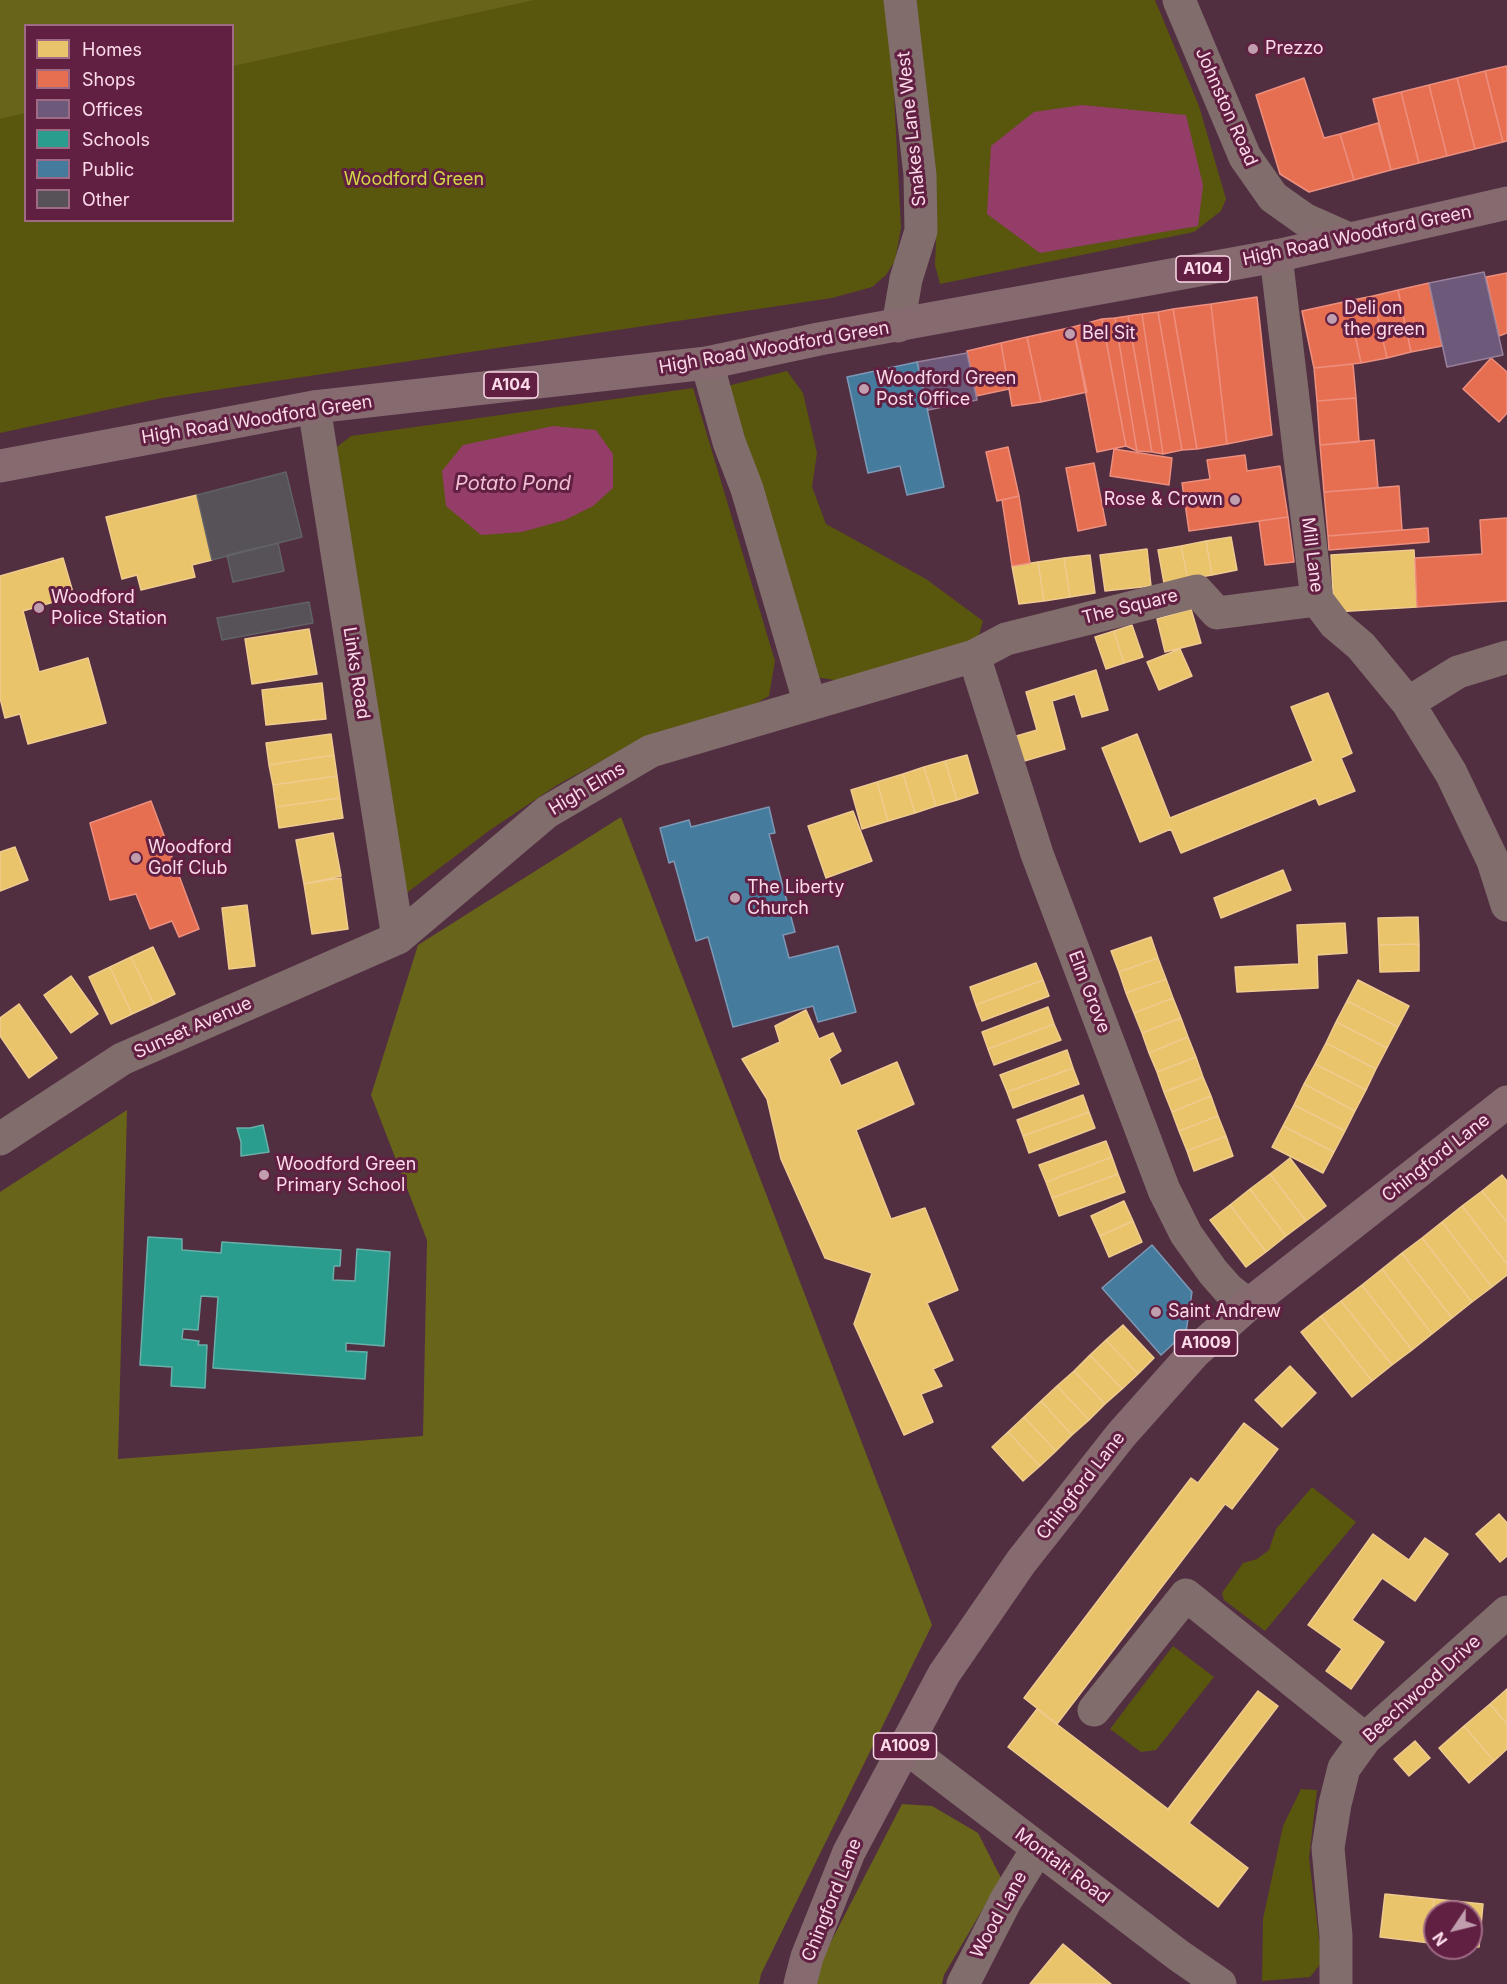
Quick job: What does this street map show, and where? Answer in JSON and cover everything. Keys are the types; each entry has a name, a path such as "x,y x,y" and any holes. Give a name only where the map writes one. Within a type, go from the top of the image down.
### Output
{"main road":[{"name":"High Road Woodford Green","path":"0,466 314,407 707,363 819,339 898,327 1276,256 1507,203"},
{"name":"Chingford Lane","path":"800,1984 807,1957 849,1852 944,1674 1021,1562 1128,1427 1194,1353 1248,1305 1507,1102"}],"street":[{"name":"Snakes Lane West","path":"898,327 906,279 921,231 920,176 900,0"},
{"name":"Johnston Road","path":"1179,0 1245,157 1274,197 1304,219 1349,239"},
{"name":"Mill Lane","path":"1276,256 1317,600 1335,624 1361,646 1408,703 1454,780 1493,861 1507,905"},
{"path":"707,363 729,442 747,489 810,704"},
{"name":"Links Road","path":"314,407 398,938"},
{"name":"The Square","path":"974,656 1006,639 1197,591 1217,613 1317,600"},
{"name":"High Elms","path":"398,938 547,812 651,751 974,656"},
{"name":"Elm Grove","path":"974,656 1037,854 1164,1190 1186,1234 1213,1272 1228,1289 1248,1305"},
{"path":"1408,703 1458,672 1507,657"},
{"name":"Sunset Avenue","path":"0,1139 123,1059 398,938"},
{"path":"1094,1710 1186,1595 1365,1739"},
{"name":"Beechwood Drive","path":"1336,1984 1336,1936 1328,1848 1344,1768 1365,1739 1507,1612"},
{"name":"Montalt Road","path":"904,1746 1178,1955 1220,1984"},
{"name":"Wood Lane","path":"963,1984 1006,1900 1038,1848"}],"green space":[{"name":"Woodford Green","path":"228,0 889,0 901,228 895,261 886,275 872,287 832,298 162,398 0,433 0,47 24,41 24,222 234,222 234,24 232,24"},
{"path":"915,0 1155,0 1199,106 1226,199 1221,211 1194,232 940,284 935,265 937,213 920,66"},
{"path":"787,371 803,393 817,453 812,487 826,524 926,579 983,621 977,642 840,681 816,677 727,386"},
{"path":"693,388 775,661 769,696 728,720 618,752 557,785 490,830 404,895 337,447 351,436"},
{"path":"1312,1487 1356,1522 1265,1631 1224,1600 1222,1593 1243,1563 1257,1559 1269,1550 1276,1529"},
{"path":"1173,1646 1214,1677 1156,1750 1141,1752 1110,1729"},
{"path":"1301,1789 1317,1790 1309,1858 1322,1962 1310,1977 1262,1981 1263,1919 1283,1826"}],"shaded area":[{"path":"0,0 534,0 234,66 234,24 24,24 24,113 0,119"},
{"path":"621,817 932,1625 761,1974 759,1984 0,1984 0,1192 127,1110 118,1459 423,1436 427,1240 371,1095 418,945"},
{"path":"902,1804 932,1806 978,1833 1001,1878 944,1975 942,1984 815,1984 820,1963"}],"water":[{"path":"1082,105 1186,115 1203,185 1198,226 1040,253 987,214 991,146 1034,112"},
{"name":"Potato Pond","path":"553,426 596,430 613,454 613,488 593,506 565,520 522,532 481,535 446,506 442,471 463,445"}],"building: Homes":[{"path":"197,495 212,560 192,565 195,577 141,590 137,575 122,579 106,517"},
{"path":"1231,537 1237,570 1212,575 1206,541"},
{"path":"1206,541 1212,575 1188,579 1181,546"},
{"path":"1181,546 1188,579 1164,583 1158,550"},
{"path":"1147,549 1151,586 1105,591 1100,555"},
{"path":"1414,550 1417,607 1334,612 1331,555"},
{"path":"1090,555 1095,593 1070,597 1064,558"},
{"path":"63,558 74,596 23,611 39,672 88,658 106,723 28,744 20,714 5,718 0,698 0,576"},
{"path":"1064,558 1070,597 1044,601 1038,562"},
{"path":"1038,562 1044,601 1019,604 1012,566"},
{"path":"1191,609 1201,643 1165,652 1157,619"},
{"path":"1132,625 1143,657 1124,663 1114,631"},
{"path":"309,629 317,674 252,684 245,639"},
{"path":"1114,631 1124,663 1106,669 1095,637"},
{"path":"1180,649 1192,676 1159,690 1147,662"},
{"path":"1096,670 1108,710 1082,717 1075,694 1052,701 1065,749 1021,762 1013,737 1037,730 1026,692"},
{"path":"322,683 326,719 266,725 262,690"},
{"path":"1328,693 1352,753 1341,758 1355,791 1319,805 1316,798 1181,853 1171,829 1140,842 1102,748 1137,734 1170,818 1313,761 1291,707"},
{"path":"331,734 334,755 269,765 266,743"},
{"path":"334,755 337,776 273,785 269,765"},
{"path":"967,755 978,793 957,800 945,761"},
{"path":"945,761 957,800 936,806 924,767"},
{"path":"924,767 936,806 915,813 903,774"},
{"path":"903,774 915,813 888,821 877,782"},
{"path":"337,776 340,798 276,807 273,785"},
{"path":"877,782 888,821 862,829 851,790"},
{"path":"340,798 343,818 279,828 276,807"},
{"path":"853,811 872,861 826,878 808,826"},
{"path":"333,833 341,876 304,884 296,840"},
{"path":"15,847 28,880 0,891 0,852"},
{"path":"1283,870 1291,890 1221,918 1214,898"},
{"path":"341,878 348,929 312,934 304,884"},
{"path":"247,905 255,966 229,969 222,908"},
{"path":"1418,917 1419,944 1379,945 1378,918"},
{"path":"1345,923 1347,953 1317,955 1318,988 1237,992 1235,967 1299,964 1297,925"},
{"path":"1151,937 1158,958 1119,972 1111,951"},
{"path":"1419,944 1419,971 1380,972 1379,945"},
{"path":"153,947 175,994 154,1004 131,957"},
{"path":"131,957 154,1004 132,1014 110,967"},
{"path":"1158,958 1166,979 1126,993 1119,972"},
{"path":"1036,963 1043,980 976,1005 970,987"},
{"path":"110,967 132,1014 111,1024 89,977"},
{"path":"71,976 98,1014 71,1033 44,995"},
{"path":"1166,979 1173,998 1134,1013 1126,993"},
{"path":"1043,980 1049,996 982,1021 976,1005"},
{"path":"1358,980 1409,1006 1398,1027 1347,1001"},
{"path":"1173,998 1181,1018 1142,1033 1134,1013"},
{"path":"1347,1001 1398,1027 1387,1048 1336,1022"},
{"path":"19,1004 57,1058 29,1078 0,1036 0,1018"},
{"path":"1048,1007 1054,1024 988,1049 982,1032"},
{"path":"806,1010 819,1039 833,1033 841,1051 829,1059 841,1086 897,1062 914,1104 856,1130 891,1219 925,1208 958,1290 927,1303 953,1360 933,1369 942,1386 921,1394 933,1422 904,1435 854,1324 872,1273 825,1258 781,1159 767,1099 742,1059 780,1042 775,1026"},
{"path":"1181,1018 1188,1037 1149,1053 1142,1033"},
{"path":"1336,1022 1387,1048 1376,1069 1326,1043"},
{"path":"1054,1024 1061,1040 994,1065 988,1049"},
{"path":"1188,1037 1196,1057 1157,1072 1149,1053"},
{"path":"1326,1043 1376,1069 1366,1090 1315,1064"},
{"path":"1067,1050 1073,1068 1007,1092 1000,1075"},
{"path":"1196,1057 1203,1077 1164,1092 1157,1072"},
{"path":"1315,1064 1366,1090 1355,1111 1304,1084"},
{"path":"1073,1068 1079,1084 1013,1108 1007,1092"},
{"path":"1203,1077 1211,1096 1172,1112 1164,1092"},
{"path":"1304,1084 1355,1111 1345,1131 1294,1105"},
{"path":"1083,1095 1089,1112 1023,1136 1017,1120"},
{"path":"1211,1096 1218,1116 1179,1131 1172,1112"},
{"path":"1294,1105 1345,1131 1334,1152 1283,1126"},
{"path":"1089,1112 1095,1128 1029,1153 1023,1136"},
{"path":"1218,1116 1226,1136 1187,1151 1179,1131"},
{"path":"1283,1126 1334,1152 1323,1173 1272,1147"},
{"path":"1226,1136 1233,1156 1194,1171 1187,1151"},
{"path":"1106,1141 1112,1157 1046,1182 1039,1165"},
{"path":"1112,1157 1118,1174 1052,1198 1046,1182"},
{"path":"1290,1158 1326,1206 1306,1221 1270,1174"},
{"path":"1118,1174 1125,1192 1059,1216 1052,1198"},
{"path":"1270,1174 1306,1221 1286,1236 1250,1189"},
{"path":"1502,1175 1507,1181 1507,1222 1482,1191"},
{"path":"1250,1189 1286,1236 1266,1252 1230,1205"},
{"path":"1482,1191 1507,1222 1507,1264 1462,1206"},
{"path":"1124,1201 1133,1221 1100,1236 1091,1216"},
{"path":"1230,1205 1266,1252 1246,1267 1210,1220"},
{"path":"1462,1206 1507,1264 1507,1275 1492,1287 1442,1222"},
{"path":"1133,1221 1142,1242 1109,1257 1100,1236"},
{"path":"1442,1222 1492,1287 1472,1302 1422,1238"},
{"path":"1422,1238 1472,1302 1452,1318 1402,1253"},
{"path":"1402,1253 1452,1318 1432,1334 1382,1269"},
{"path":"1382,1269 1432,1334 1412,1350 1362,1285"},
{"path":"1362,1285 1412,1350 1392,1365 1341,1301"},
{"path":"1341,1301 1392,1365 1372,1381 1321,1316"},
{"path":"1321,1316 1372,1381 1352,1397 1301,1332"},
{"path":"1123,1325 1154,1358 1138,1374 1106,1340"},
{"path":"1106,1340 1138,1374 1122,1389 1090,1355"},
{"path":"1090,1355 1122,1389 1105,1404 1074,1371"},
{"path":"1290,1366 1316,1393 1282,1427 1255,1400"},
{"path":"1074,1371 1105,1404 1089,1420 1057,1386"},
{"path":"1057,1386 1089,1420 1072,1435 1041,1401"},
{"path":"1041,1401 1072,1435 1056,1451 1024,1417"},
{"path":"1024,1417 1056,1451 1040,1466 1008,1432"},
{"path":"1244,1423 1278,1449 1232,1509 1225,1504 1057,1724 1024,1698 1191,1478 1198,1483"},
{"path":"1008,1432 1040,1466 1023,1481 992,1447"},
{"path":"1499,1514 1507,1523 1507,1556 1500,1562 1476,1534"},
{"path":"1373,1534 1409,1560 1425,1538 1448,1554 1415,1601 1382,1578 1352,1620 1384,1642 1351,1689 1326,1671 1342,1649 1308,1625"},
{"path":"1507,1689 1507,1724 1490,1704"},
{"path":"1258,1691 1278,1706 1189,1823 1248,1868 1218,1907 1008,1747 1037,1709 1168,1809"},
{"path":"1490,1704 1507,1724 1507,1749 1494,1761 1464,1726"},
{"path":"1464,1726 1494,1761 1469,1783 1439,1748"},
{"path":"1415,1741 1430,1758 1409,1776 1394,1759"},
{"path":"1385,1894 1434,1899 1423,1900 1423,1942 1380,1937"},
{"path":"1063,1944 1111,1984 1030,1984"}],"building: Shops":[{"path":"1507,66 1507,141 1503,142 1485,71"},
{"path":"1485,71 1503,142 1475,149 1457,78"},
{"path":"1304,78 1324,138 1340,134 1354,180 1309,192 1280,174 1256,95"},
{"path":"1457,78 1475,149 1447,156 1429,85"},
{"path":"1429,85 1447,156 1419,163 1401,92"},
{"path":"1401,92 1419,163 1391,170 1373,99"},
{"path":"1378,123 1391,170 1354,180 1340,134"},
{"path":"1507,273 1507,333 1499,336 1486,277"},
{"path":"1429,283 1442,346 1411,352 1398,290"},
{"path":"1398,290 1411,352 1387,358 1373,296"},
{"path":"1373,296 1387,358 1361,363 1348,301"},
{"path":"1257,297 1272,435 1227,444 1211,304"},
{"path":"1348,301 1361,363 1314,368 1302,311"},
{"path":"1211,304 1227,444 1197,449 1173,309"},
{"path":"1173,309 1197,449 1182,450 1158,312"},
{"path":"1158,312 1182,450 1163,454 1142,314"},
{"path":"1142,314 1163,454 1152,452 1128,316"},
{"path":"1128,316 1152,452 1137,451 1115,318"},
{"path":"1115,318 1137,451 1126,446 1102,319"},
{"path":"1102,319 1126,446 1097,452 1073,327"},
{"path":"1073,327 1087,392 1041,402 1027,337"},
{"path":"1027,337 1041,402 1012,406 1001,343"},
{"path":"1001,343 1009,389 976,396 967,351"},
{"path":"1491,358 1507,372 1507,413 1499,422 1463,389"},
{"path":"1353,364 1356,398 1317,401 1314,368"},
{"path":"1356,398 1359,442 1320,445 1317,401"},
{"path":"1374,440 1378,488 1324,492 1320,445"},
{"path":"1008,447 1019,496 997,501 986,452"},
{"path":"1114,449 1172,458 1169,485 1110,476"},
{"name":"Rose & Crown","path":"1245,455 1247,471 1280,466 1288,517 1189,531 1182,483 1210,479 1207,460"},
{"path":"1094,463 1106,525 1078,531 1066,468"},
{"path":"1399,486 1402,530 1328,536 1324,492"},
{"path":"1019,496 1030,563 1012,566 1002,500"},
{"path":"1288,517 1294,562 1265,565 1259,521"},
{"path":"1507,518 1507,601 1417,607 1415,558 1482,554 1480,520"},
{"path":"1428,528 1429,542 1329,550 1328,536"},
{"name":"Woodford Golf Club","path":"151,801 199,929 179,937 172,921 150,929 136,894 110,900 90,823"}],"building: Offices":[{"path":"1484,272 1503,355 1447,367 1429,283"},
{"path":"967,353 977,400 928,410 917,362"}],"building: Schools":[{"path":"263,1125 269,1152 241,1156 241,1142 237,1128"},
{"path":"148,1237 182,1239 182,1250 221,1253 222,1242 341,1250 340,1266 334,1266 333,1280 355,1281 357,1249 390,1252 384,1346 346,1343 346,1351 367,1352 365,1379 213,1368 218,1297 201,1296 198,1330 183,1329 182,1339 199,1341 198,1345 207,1345 205,1388 171,1386 172,1367 140,1365"}],"building: Public":[{"path":"917,362 944,487 907,495 900,466 868,473 847,377"},
{"name":"The Liberty Church","path":"769,807 775,833 769,834 795,932 783,935 789,958 838,946 856,1012 818,1022 813,1006 733,1027 708,937 696,941 674,861 669,863 660,828 689,820 691,827"},
{"name":"Saint Andrew","path":"1152,1245 1192,1292 1186,1332 1161,1355 1102,1288"}],"building: Other":[{"path":"286,472 302,537 212,560 197,495"},
{"path":"278,543 284,571 233,582 227,555"},
{"path":"309,602 313,623 222,640 217,618"}],"place":[{"name":"Prezzo","path":"1253,49"},
{"name":"Deli on the green","path":"1332,319"},
{"name":"Bel Sit","path":"1070,334"},
{"name":"Woodford Green Post Office","path":"864,389"},
{"name":"Rose & Crown","path":"1235,500"},
{"name":"Woodford Police Station","path":"39,608"},
{"name":"Woodford Golf Club","path":"136,858"},
{"name":"The Liberty Church","path":"735,898"},
{"name":"Woodford Green Primary School","path":"264,1175"},
{"name":"Saint Andrew","path":"1156,1312"}]}
